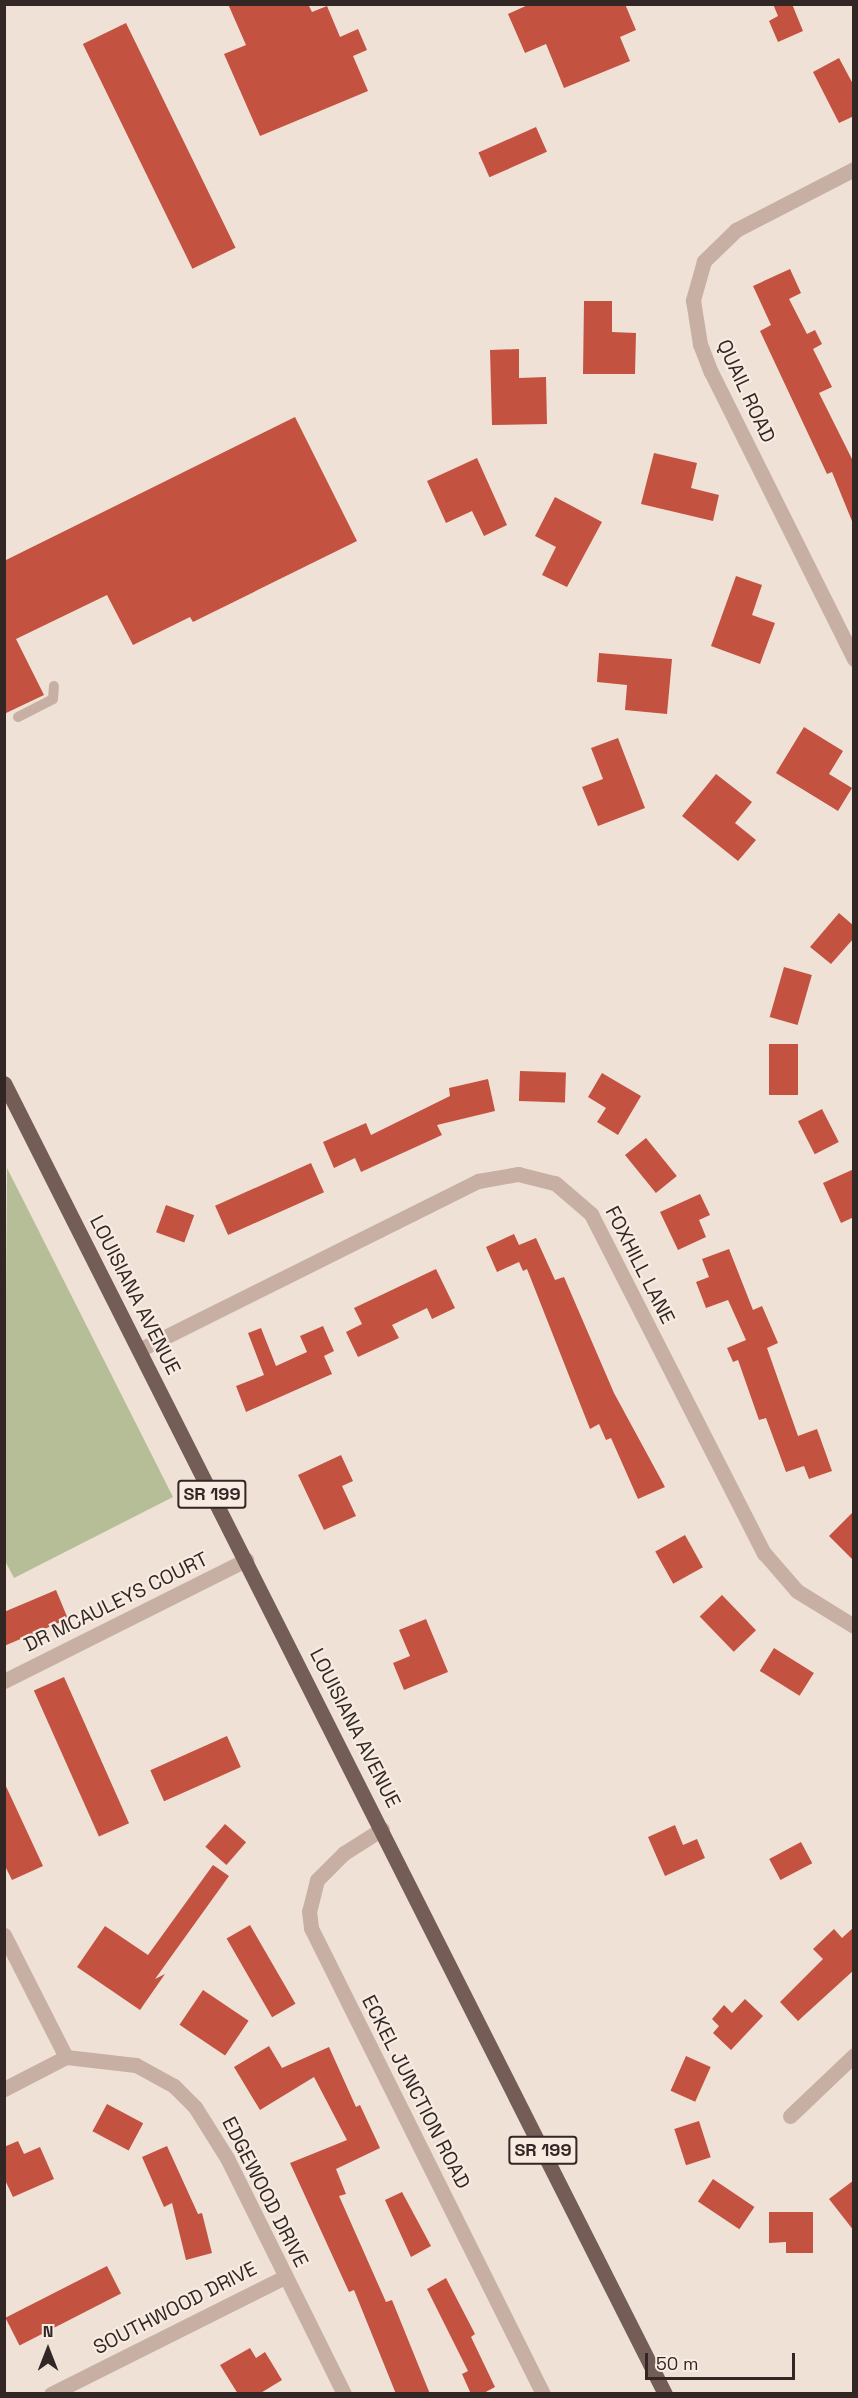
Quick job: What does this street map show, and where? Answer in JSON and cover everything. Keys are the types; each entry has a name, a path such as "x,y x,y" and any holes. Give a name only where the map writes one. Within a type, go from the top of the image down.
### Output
{"main road":[{"name":"LOUISIANA AVENUE","path":"4,1083 665,2394"}],"street":[{"name":"QUAIL ROAD","path":"853,655 711,372 700,344 693,300 704,261 736,230 854,170"},
{"name":"FOXHILL LANE","path":"139,1350 478,1181 518,1174 555,1183 591,1214 764,1552 797,1591 854,1626"},
{"name":"DR MCAULEYS COURT","path":"4,1681 246,1560"},
{"name":"ECKEL JUNCTION ROAD","path":"382,1829 344,1853 317,1880 309,1911 311,1928 543,2394"},
{"path":"4,1935 66,2057 4,2089"},
{"path":"790,2116 854,2055"},
{"name":"EDGEWOOD DRIVE","path":"66,2057 136,2065 163,2078 195,2107 227,2158 344,2394"},
{"name":"SOUTHWOOD DRIVE","path":"51,2394 285,2277"}],"lane":[{"path":"18,717 53,699 54,686"}],"green space":[{"path":"7,1168 173,1497 14,1578 4,1559"}],"building":[{"path":"228,4 308,4 312,12 327,6 340,37 358,29 367,50 353,56 368,91 260,136 224,54 246,45"},
{"path":"530,4 625,4 636,30 620,37 630,61 564,88 546,44 525,53 508,14"},
{"path":"773,4 792,4 803,31 778,42 769,21 778,16"},
{"path":"126,23 236,248 192,269 83,44"},
{"path":"839,58 854,86 854,116 839,123 813,72"},
{"path":"536,127 547,152 489,177 478,153"},
{"path":"790,269 801,293 789,299 807,334 815,330 822,344 813,349 832,387 819,393 854,463 854,526 832,472 827,474 760,331 771,325 753,286"},
{"path":"584,301 612,301 612,332 636,333 635,374 583,374"},
{"path":"519,349 519,378 546,377 547,424 492,425 490,350"},
{"path":"295,417 357,541 193,622 190,617 133,645 107,595 16,639 44,695 4,714 4,561"},
{"path":"654,453 697,463 691,488 719,495 713,521 641,504"},
{"path":"477,458 507,525 484,536 472,511 446,523 427,481"},
{"path":"555,497 602,522 567,587 542,575 556,547 535,536"},
{"path":"736,576 762,585 752,615 775,623 760,664 711,646"},
{"path":"599,653 672,659 667,714 625,710 627,685 597,682"},
{"path":"804,727 843,751 829,774 852,788 838,811 776,773"},
{"path":"618,738 645,808 598,826 582,787 603,779 591,748"},
{"path":"716,774 752,802 735,823 756,840 738,861 682,816"},
{"path":"839,913 854,926 854,938 831,964 810,947"},
{"path":"784,967 812,975 798,1025 770,1017"},
{"path":"769,1044 798,1044 798,1095 769,1095"},
{"path":"520,1071 566,1073 565,1103 519,1101"},
{"path":"602,1073 641,1096 618,1135 597,1122 606,1108 588,1097"},
{"path":"488,1079 495,1111 437,1125 442,1135 361,1172 355,1158 334,1168 323,1142 366,1123 371,1135 450,1096 449,1088"},
{"path":"822,1109 839,1142 815,1154 798,1121"},
{"path":"646,1138 677,1176 656,1193 625,1155"},
{"path":"311,1163 324,1192 228,1235 215,1206"},
{"path":"854,1169 854,1217 841,1223 823,1183"},
{"path":"700,1194 710,1215 699,1220 706,1237 678,1250 660,1212"},
{"path":"166,1205 194,1215 184,1243 156,1232"},
{"path":"514,1234 519,1245 536,1238 555,1280 564,1277 614,1393 665,1487 638,1499 611,1438 606,1440 599,1424 590,1429 527,1269 523,1271 519,1262 497,1272 486,1247"},
{"path":"729,1249 753,1310 762,1306 778,1343 767,1348 798,1436 817,1429 832,1471 809,1479 804,1466 786,1472 766,1418 759,1420 738,1360 733,1362 727,1348 746,1340 728,1300 706,1308 696,1282 709,1277 702,1259"},
{"path":"436,1269 455,1308 432,1319 427,1308 392,1325 399,1338 358,1357 346,1332 362,1324 354,1308"},
{"path":"323,1326 334,1351 324,1356 332,1374 246,1412 236,1386 264,1375 248,1333 261,1328 276,1366 307,1352 300,1336"},
{"path":"341,1455 353,1481 342,1486 356,1516 324,1530 298,1475"},
{"path":"854,1511 854,1561 829,1536"},
{"path":"685,1535 703,1567 673,1584 655,1551"},
{"path":"56,1590 68,1619 4,1646 4,1612"},
{"path":"722,1595 756,1630 734,1652 700,1617"},
{"path":"426,1619 448,1672 404,1690 393,1663 410,1656 399,1630"},
{"path":"774,1648 814,1673 800,1696 760,1671"},
{"path":"64,1677 129,1823 99,1837 34,1690"},
{"path":"227,1736 241,1767 164,1801 150,1770"},
{"path":"4,1782 43,1866 12,1880 4,1864"},
{"path":"225,1824 246,1842 226,1865 205,1847"},
{"path":"675,1825 683,1845 697,1839 705,1858 665,1876 648,1837"},
{"path":"801,1842 812,1863 780,1880 769,1859"},
{"path":"213,1865 229,1876 155,1979 165,1974 140,2010 77,1967 105,1926 148,1955"},
{"path":"250,1925 296,2004 272,2017 227,1938"},
{"path":"854,1927 854,1970 798,2021 780,2002 823,1959 813,1949 834,1929 842,1938"},
{"path":"203,1990 249,2021 225,2056 180,2025"},
{"path":"745,1999 763,2016 731,2050 713,2033 719,2026 712,2019 724,2005 732,2013"},
{"path":"269,2046 282,2068 329,2047 356,2107 360,2105 380,2148 336,2169 346,2194 339,2196 386,2302 392,2300 430,2394 396,2394 354,2290 349,2292 290,2163 347,2140 314,2077 260,2110 234,2067"},
{"path":"686,2056 711,2067 695,2102 671,2091"},
{"path":"107,2104 143,2123 129,2151 92,2131"},
{"path":"699,2121 711,2157 686,2165 674,2129"},
{"path":"18,2141 24,2154 40,2147 54,2179 13,2197 4,2178 4,2147"},
{"path":"167,2146 198,2214 202,2213 212,2253 186,2260 172,2203 164,2207 142,2157"},
{"path":"713,2179 754,2207 739,2229 698,2201"},
{"path":"854,2180 854,2231 829,2199"},
{"path":"402,2192 431,2246 411,2257 385,2200"},
{"path":"769,2212 813,2212 813,2253 786,2253 786,2242 769,2243"},
{"path":"107,2266 121,2294 19,2345 5,2318"},
{"path":"446,2278 475,2334 471,2337 495,2387 482,2394 471,2394 462,2374 468,2371 427,2289"},
{"path":"250,2348 256,2358 265,2352 282,2380 259,2394 238,2394 220,2365"}]}
